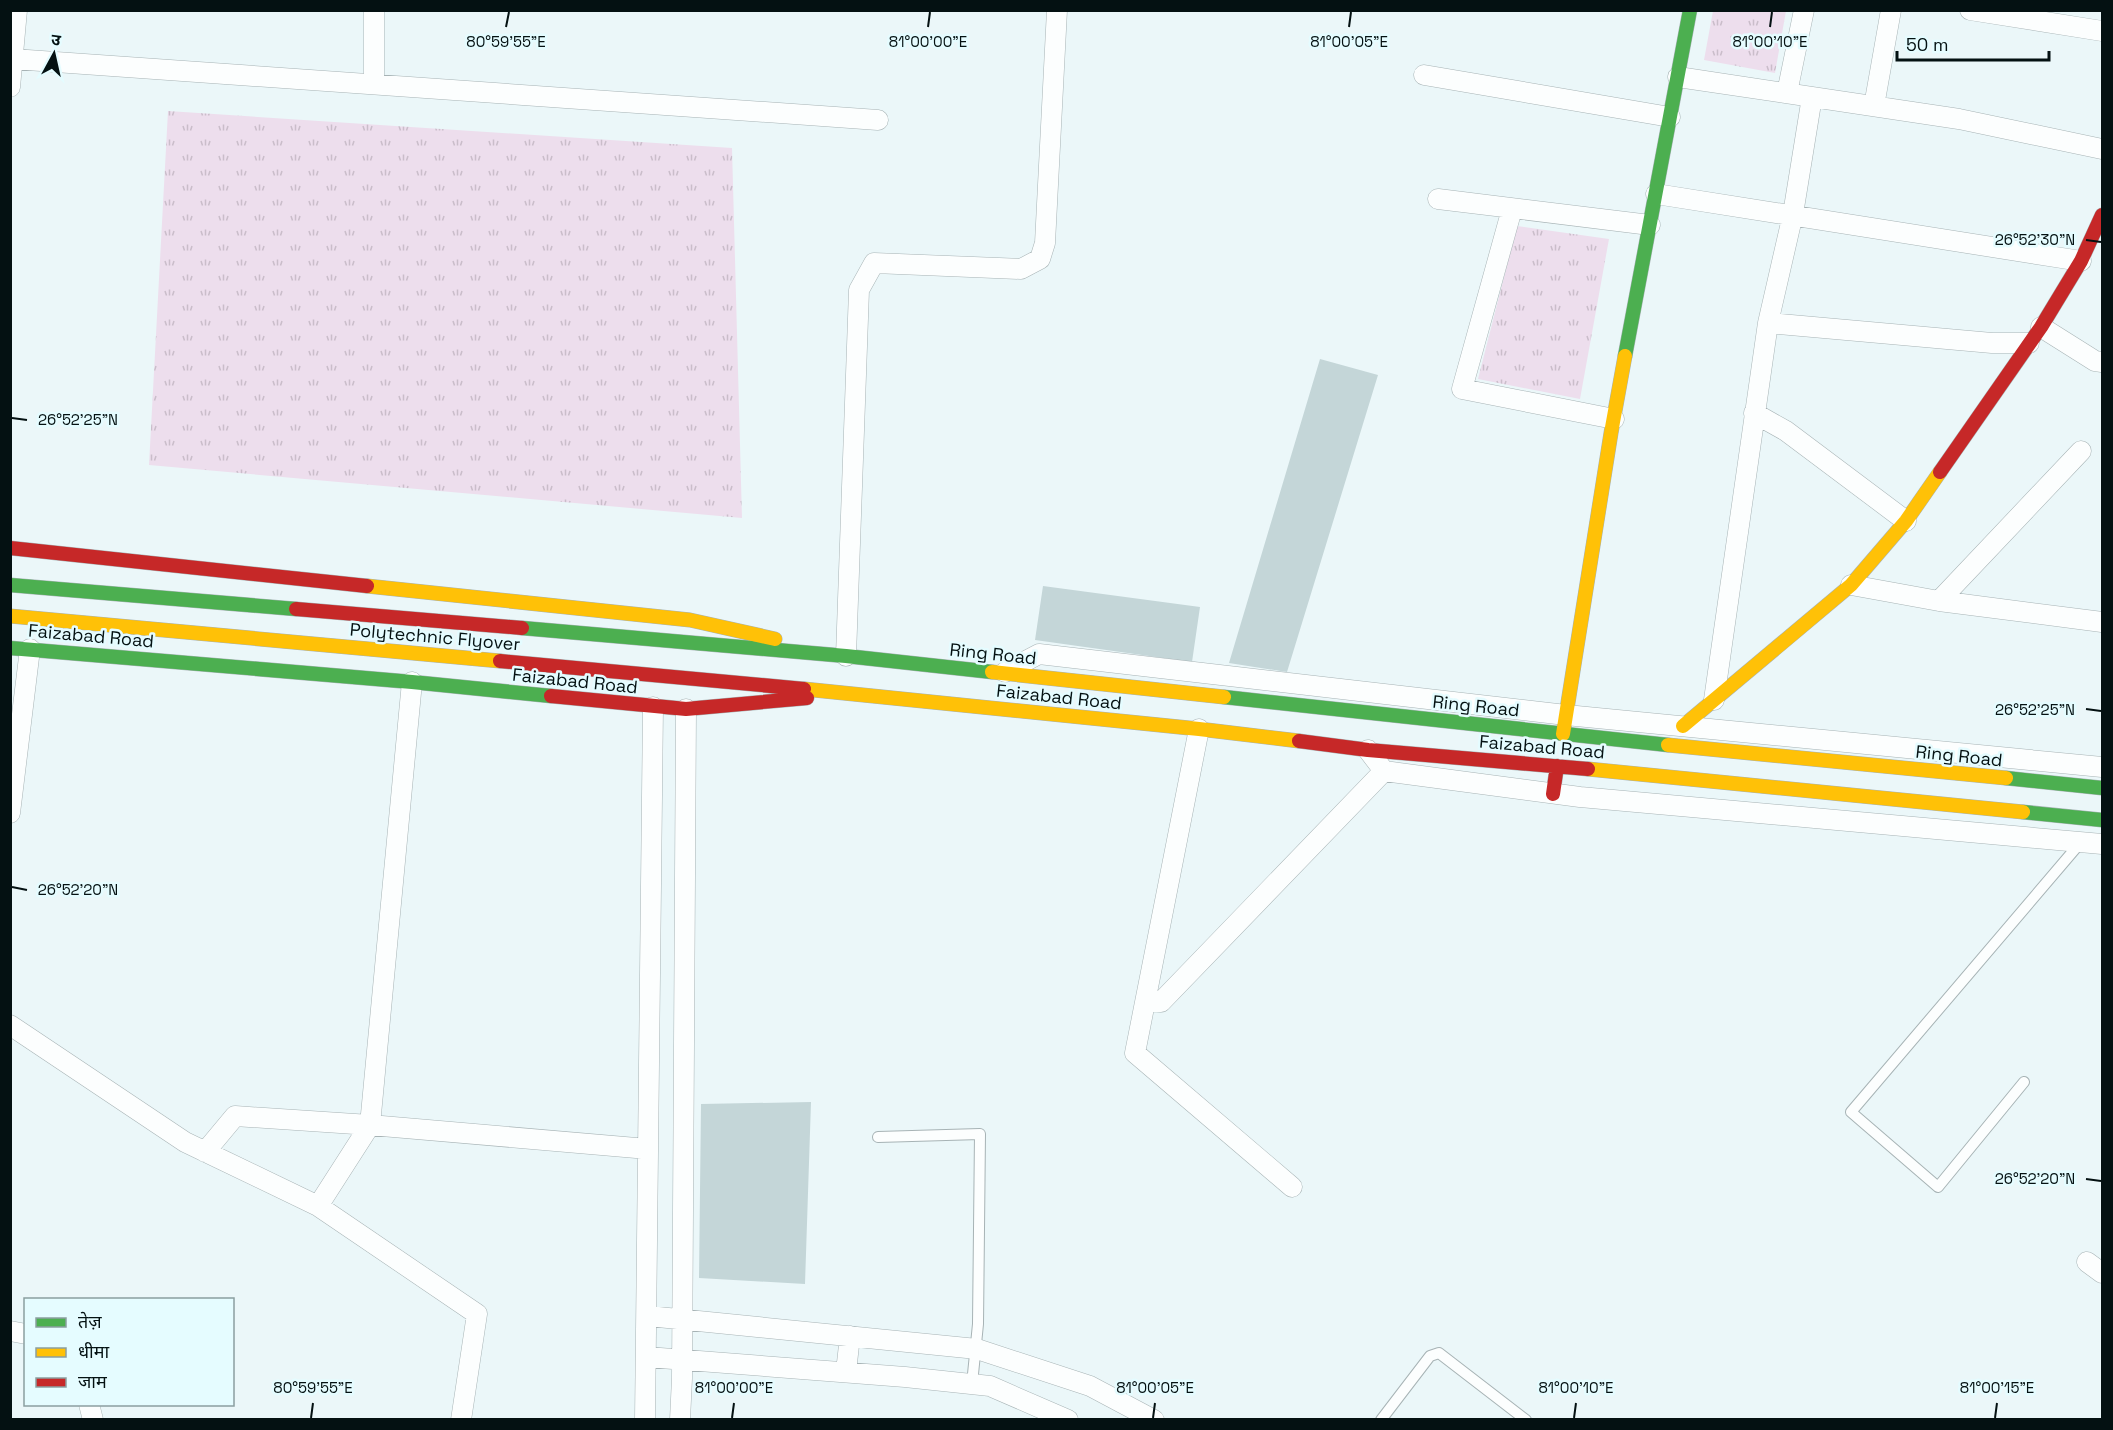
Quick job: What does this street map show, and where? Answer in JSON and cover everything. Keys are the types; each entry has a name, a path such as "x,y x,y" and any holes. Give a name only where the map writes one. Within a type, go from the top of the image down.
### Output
{"main road":[{"path":"1564,724 1614,419 1690,10"},
{"path":"1683,726 1851,585 1906,521 2035,335 2081,261 2103,215"},
{"path":"10,548 690,620 846,656"},
{"name":"Polytechnic Flyover","path":"10,585 846,656"},
{"name":"Polytechnic Flyover","path":"10,616 856,694"},
{"name":"Faizabad Road","path":"20,649 412,682 686,709 856,694 1199,729 1368,750 1557,766 2103,820"},
{"name":"Ring Road","path":"846,656 1003,673"},
{"name":"Ring Road","path":"1564,724 2103,788"},
{"path":"1553,794 1557,766"}],"street":[{"path":"10,87 17,10"},
{"path":"374,10 374,84"},
{"path":"846,656 859,290 874,263 1021,269 1041,259 1045,243 1057,10"},
{"path":"1787,93 1804,10"},
{"path":"1874,106 1891,10"},
{"path":"1970,10 2103,31"},
{"path":"13,59 878,120"},
{"path":"1424,75 1670,117"},
{"path":"1678,77 1959,118 2103,149"},
{"path":"1714,700 1768,323 1792,214 1812,97"},
{"path":"1656,194 2081,261"},
{"path":"1438,200 1650,225"},
{"path":"1512,208 1462,389 1614,419"},
{"path":"1768,323 1992,343 2035,335 2095,361 2103,362"},
{"path":"1754,413 1786,430 1906,521"},
{"path":"1939,601 2081,451"},
{"path":"1851,585 1939,601 2103,622"},
{"path":"11,800 20,649"},
{"path":"1003,673 1039,654 1564,724 1683,726 2103,767"},
{"path":"318,1206 370,1125 412,682"},
{"path":"645,1419 648,1316 653,707"},
{"path":"680,1419 686,709"},
{"path":"1199,729 1135,1053 1292,1187"},
{"path":"1368,750 1384,771 1553,794 2103,844"},
{"path":"1146,1000 1161,1002 1384,771"},
{"path":"651,910 685,911"},
{"path":"10,1025 185,1142 318,1206 477,1314 465,1417"},
{"path":"205,1152 235,1116 648,1149"},
{"path":"648,1316 977,1349 1090,1386 1154,1419"},
{"path":"846,1372 850,1336"},
{"path":"647,1357 846,1372 990,1386 1068,1419"}],"lane":[{"path":"2024,1082 1938,1187 1851,1113 2081,842"},
{"path":"878,1137 980,1134 977,1349 972,1384"},
{"path":"1381,1419 1430,1356 1439,1353 1526,1419"}],"green space":[{"path":"1713,11 1786,11 1775,73 1704,60"},
{"path":"168,111 732,148 742,518 149,465"},
{"path":"1517,226 1609,239 1580,399 1478,379"}],"building":[{"path":"1320,359 1378,375 1287,672 1229,663"},
{"path":"1043,586 1200,607 1192,662 1035,640"},
{"path":"811,1102 805,1284 699,1278 701,1104"}],"traffic: fast":[{"path":"1625,356 1690,10"},
{"path":"10,585 296,609"},
{"path":"522,628 846,656 992,672"},
{"path":"10,648 551,696"},
{"path":"1224,697 1668,745"},
{"path":"2006,778 2102,788"},
{"path":"2023,812 2102,820"}],"traffic: slow":[{"path":"1563,734 1625,356"},
{"path":"1683,726 1851,585 1906,521 1940,472"},
{"path":"367,586 690,620 775,639"},
{"path":"10,616 500,661"},
{"path":"992,672 1224,697"},
{"path":"804,689 1299,741"},
{"path":"1668,745 2006,778"},
{"path":"1588,769 2023,812"}],"traffic: jam":[{"path":"1940,472 2041,327 2081,261 2102,215"},
{"path":"10,548 367,586"},
{"path":"296,609 522,628"},
{"path":"500,661 804,689"},
{"path":"551,696 686,709 807,698"},
{"path":"1299,741 1368,750 1588,769"},
{"path":"1553,794 1557,766"}]}
